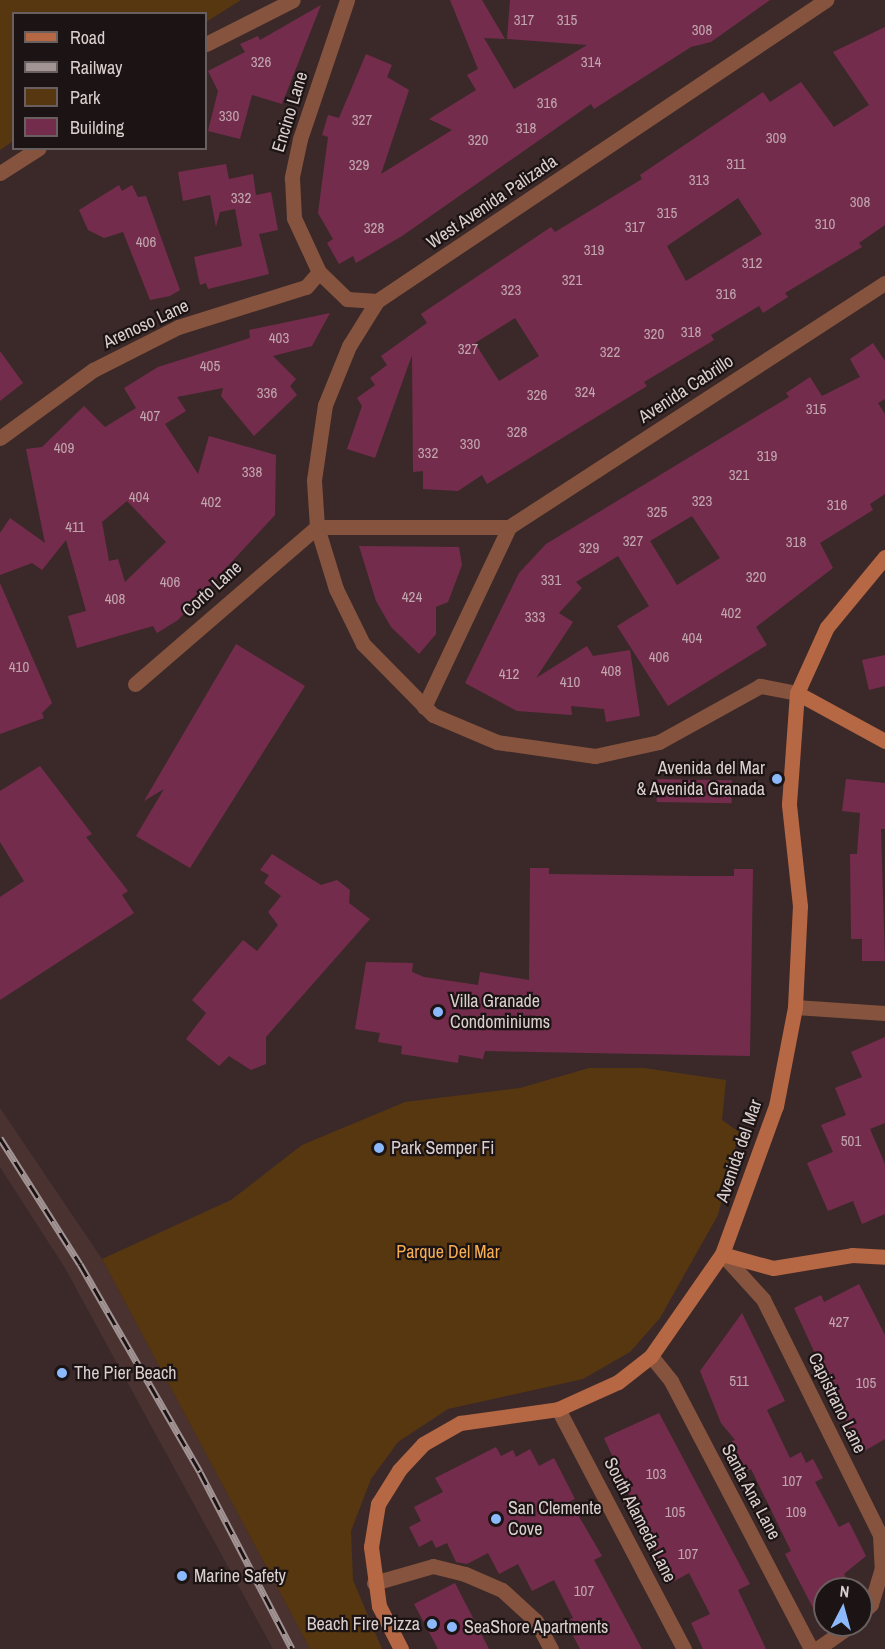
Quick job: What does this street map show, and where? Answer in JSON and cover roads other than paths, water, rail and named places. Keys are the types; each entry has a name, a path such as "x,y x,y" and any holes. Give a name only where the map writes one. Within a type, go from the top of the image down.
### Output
{"main road":[{"name":"Avenida del Mar","path":"401,1649 374,1583 371,1547 378,1504 423,1444 460,1423 491,1415 558,1409 618,1382 651,1356 722,1254 776,1106 795,1007 800,906 789,804 797,693 827,627 885,557"},
{"path":"797,693 885,741"},
{"path":"722,1254 773,1268 852,1255 885,1257"}],"street":[{"path":"207,43 293,0"},
{"name":"Encino Lane","path":"347,0 300,139 292,178 294,218 319,272 347,299 377,302"},
{"name":"West Avenida Palizada","path":"424,707 363,644 336,589 317,527 314,480 325,405 349,346 377,302 826,0"},
{"path":"0,172 36,150"},
{"name":"Arenoso Lane","path":"0,438 93,370 178,327 306,287 319,272"},
{"name":"Avenida Cabrillo","path":"509,527 885,283"},
{"path":"317,527 509,527 424,707 497,742 595,756 659,742 760,686 797,693"},
{"name":"Corto Lane","path":"135,684 317,527"},
{"path":"795,1007 885,1013"},
{"name":"Capistrano Lane","path":"722,1254 764,1299 880,1534 882,1568 873,1597"},
{"name":"Santa Ana Lane","path":"651,1356 671,1381 811,1649"},
{"name":"South Alameda Lane","path":"558,1409 684,1649"},
{"path":"374,1583 433,1566 465,1574 502,1590 536,1621 551,1649"},
{"path":"817,1649 834,1637"}],"railway":[{"path":"0,1138 80,1264 200,1472 292,1649"}],"place":[{"name":"Avenida del Mar & Avenida Granada","path":"777,779"},
{"name":"Villa Granade Condominiums","path":"438,1012"},
{"name":"Park Semper Fi","path":"379,1148"},
{"name":"The Pier Beach","path":"62,1373"},
{"name":"San Clemente Cove","path":"496,1519"},
{"name":"Marine Safety","path":"182,1576"},
{"name":"Beach Fire Pizza","path":"432,1624"},
{"name":"SeaShore Apartments","path":"452,1627"}],"park label":[{"name":"Parque Del Mar","path":"448,1252"}]}
